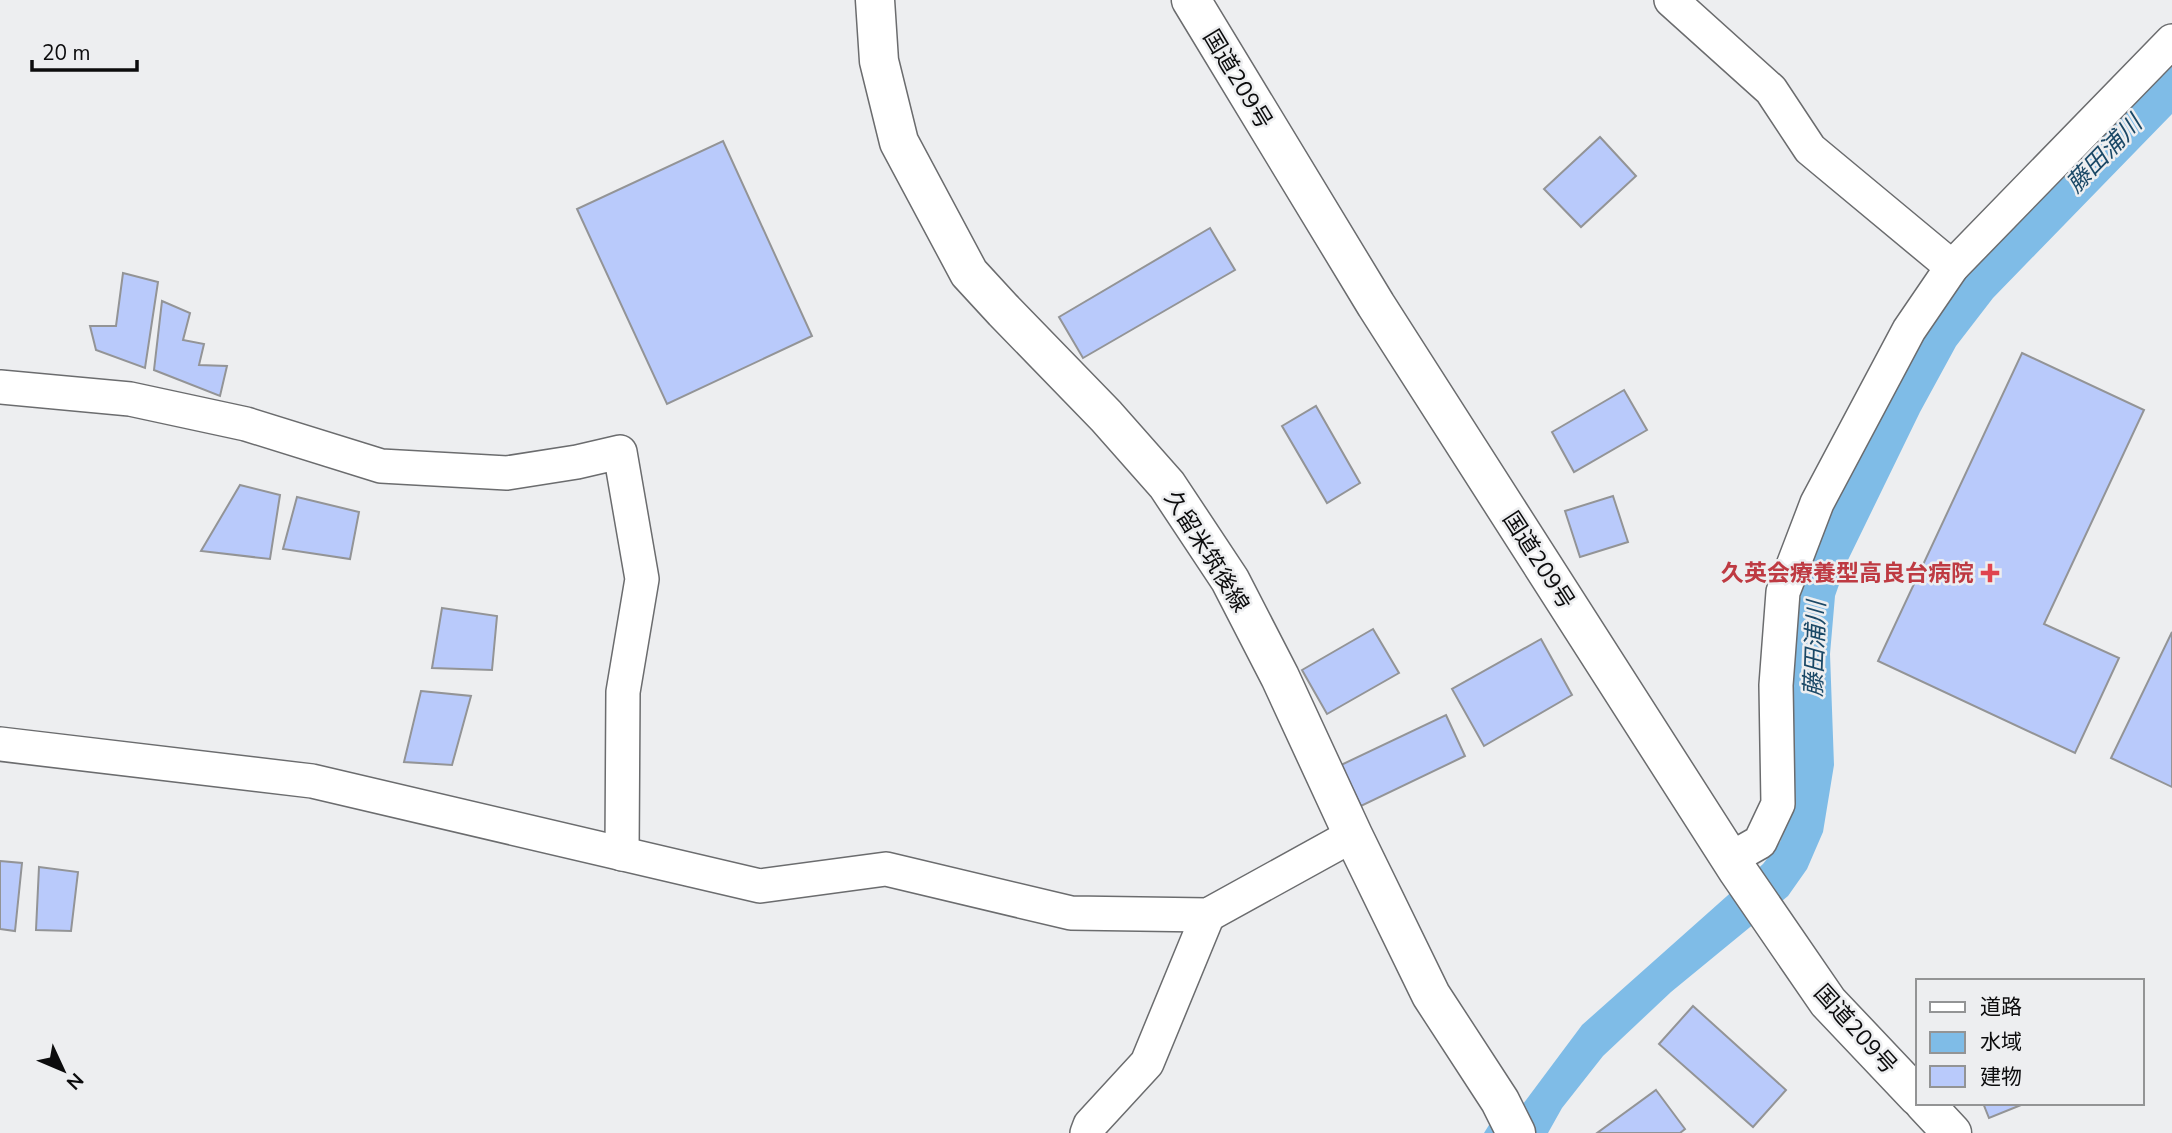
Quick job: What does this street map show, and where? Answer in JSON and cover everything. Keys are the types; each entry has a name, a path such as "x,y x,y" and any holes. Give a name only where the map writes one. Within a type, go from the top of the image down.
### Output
{"main road":[{"name":"久留米筑後線","path":"875,0 879,61 899,142 970,273 1167,485 1230,580 1280,677 1431,996 1508,1117"},
{"name":"国道209号","path":"1191,0 1376,305 1734,865 1828,1002 1916,1095"},
{"path":"1926,1105 1952,1133"}],"street":[{"path":"1671,0 1771,90 1810,149 1952,267"},
{"path":"1734,865 1760,842 1778,804 1776,685 1783,592 1817,503 1909,330 1952,267 2172,41"},
{"path":"0,387 130,399 246,424 381,466 507,473 620,452 642,579 623,692 622,854"},
{"path":"0,744 312,781 760,886 886,869 1071,913 1208,915 1353,835"},
{"path":"1087,1133 1090,1125 1147,1063 1208,915"}],"water":[{"name":"藤田浦川","path":"2172,61 2172,114 1993,298 1956,346 1920,412 1847,562 1835,596 1830,654 1834,765 1823,832 1807,869 1788,896 1671,992 1603,1056 1562,1108 1548,1133 1484,1133 1489,1125 1523,1104 1582,1025 1763,864 1780,842 1792,811 1794,778 1792,632 1806,574 1830,508 1891,388 1962,273"}],"building":[{"path":"1600,137 1636,176 1581,227 1544,189"},
{"path":"723,141 812,336 667,404 577,209"},
{"path":"1210,228 1235,270 1083,358 1059,317"},
{"path":"123,273 158,282 145,368 96,350 90,326 116,326"},
{"path":"162,301 190,313 183,340 204,344 199,365 227,366 220,396 154,370"},
{"path":"2022,353 2144,410 2044,624 2119,658 2075,753 1878,661"},
{"path":"1624,390 1647,430 1574,472 1552,432"},
{"path":"1316,406 1360,483 1327,503 1282,426"},
{"path":"240,485 280,495 270,559 201,551"},
{"path":"1613,496 1628,542 1580,557 1565,511"},
{"path":"297,497 359,512 350,559 283,549"},
{"path":"442,608 497,616 492,670 432,668"},
{"path":"1373,629 1399,673 1327,714 1302,670"},
{"path":"2172,632 2172,787 2111,758"},
{"path":"1541,639 1572,695 1484,746 1452,689"},
{"path":"421,691 471,696 452,765 404,762"},
{"path":"1446,715 1465,756 1361,806 1341,765"},
{"path":"0,861 22,863 15,931 0,929"},
{"path":"39,867 78,872 71,931 36,930"},
{"path":"1693,1006 1786,1090 1753,1127 1659,1044"},
{"path":"1656,1090 1685,1129 1680,1133 1597,1133"},
{"path":"1984,1105 2021,1105 1989,1118"}],"place":[{"name":"久英会療養型高良台病院","path":"1990,573"}]}
